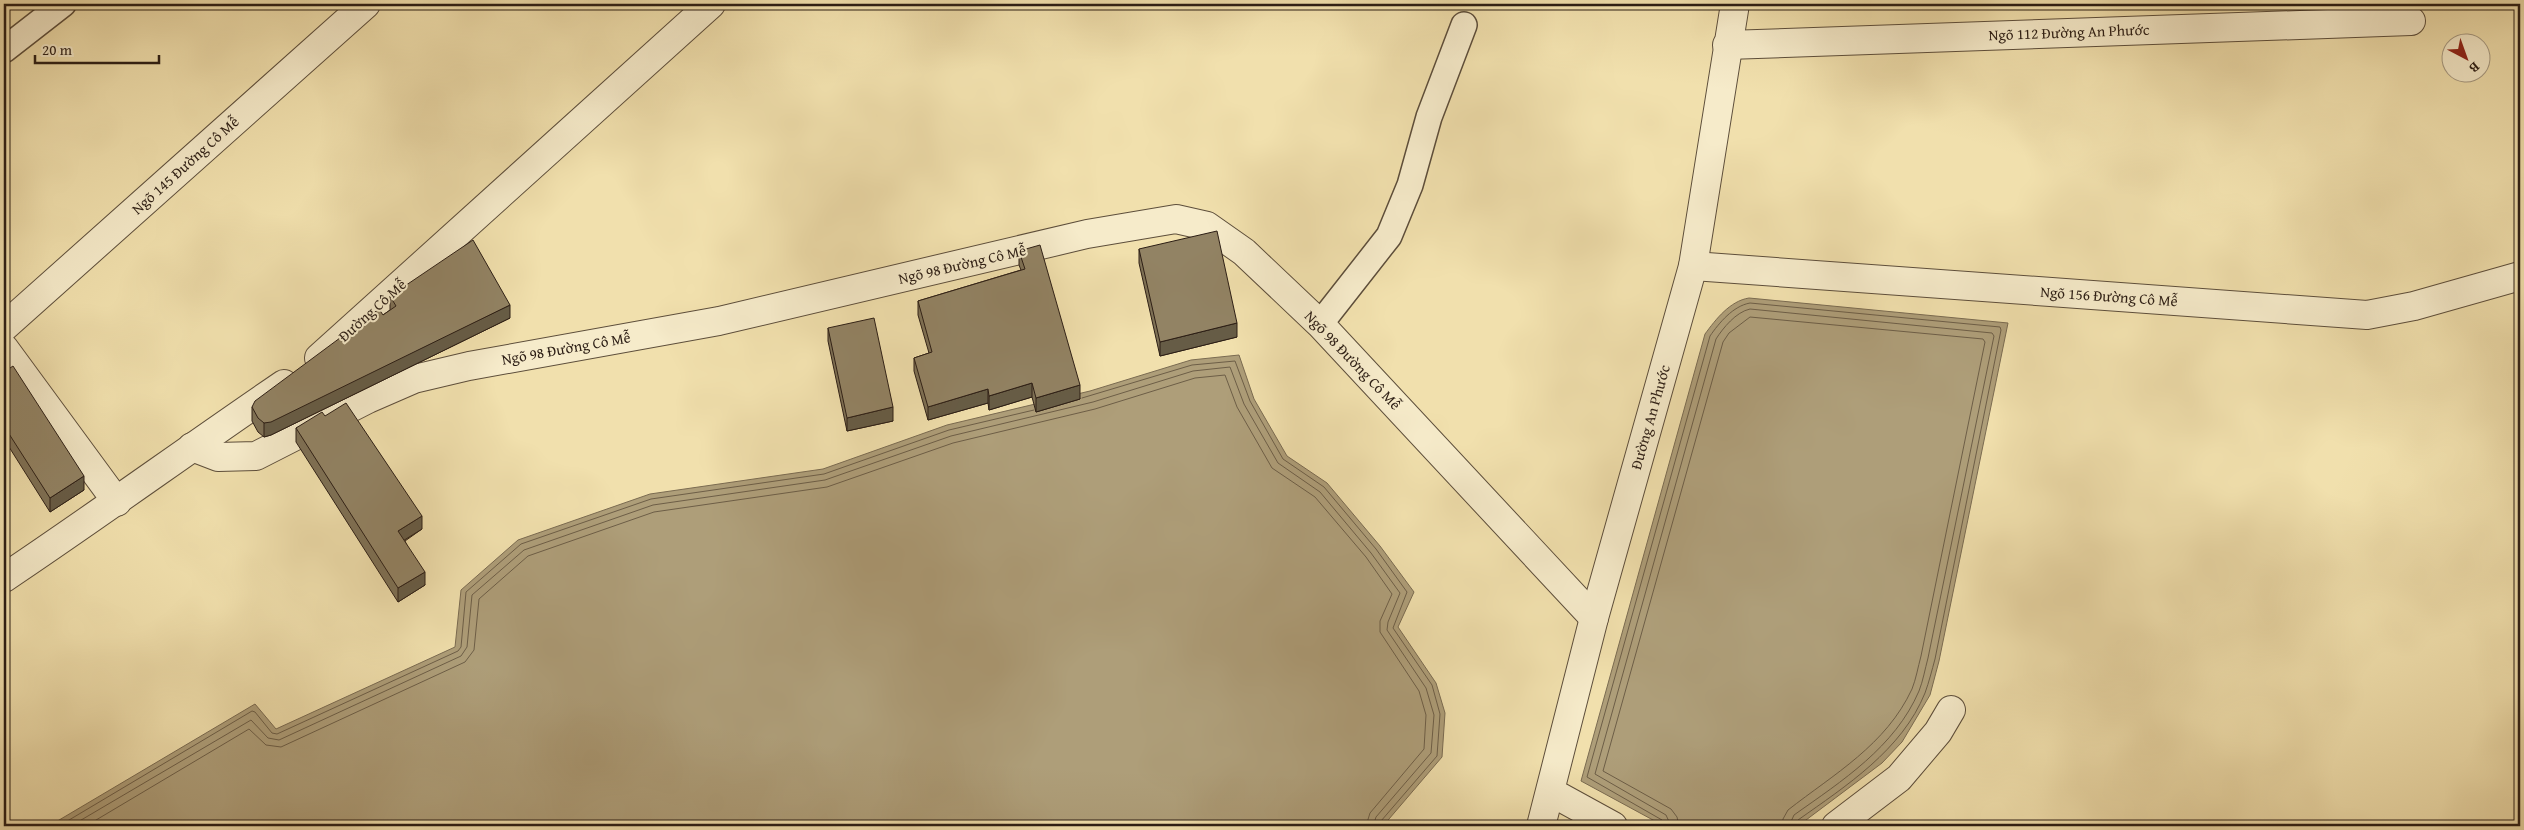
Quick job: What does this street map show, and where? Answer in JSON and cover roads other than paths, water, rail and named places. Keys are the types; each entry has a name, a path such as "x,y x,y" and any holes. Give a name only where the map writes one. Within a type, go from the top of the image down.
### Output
{"street":[{"name":"Ngõ 145 Đường Cô Mễ","path":"4,327 366,4"},
{"name":"Đường Cô Mễ","path":"4,578 117,502 192,446 310,366 711,4"},
{"name":"Đường An Phước","path":"1541,826 1594,618 1693,266 1735,4"},
{"name":"Ngõ 112 Đường An Phước","path":"1727,45 2411,21"},
{"name":"Ngõ 98 Đường Cô Mễ","path":"192,446 218,457 256,456 368,399 414,379 469,366 720,321 1087,234 1176,219 1207,226 1244,252 1320,324 1594,618"},
{"name":"Ngõ 156 Đường Cô Mễ","path":"1693,266 2366,315 2414,306 2520,276"},
{"path":"4,348 117,502"},
{"path":"1854,822 1899,778 1938,732 1951,710"},
{"path":"1551,792 1613,826"}],"lane":[{"path":"4,50 63,4"},
{"path":"1320,324 1389,236 1410,185 1430,117 1464,25"}],"water":[{"path":"1749,298 2008,323 1939,661 1930,695 1902,742 1882,763 1798,826 1664,826 1581,781 1705,334 1730,307"},
{"path":"1239,355 1254,399 1287,456 1327,483 1380,546 1414,592 1398,627 1436,683 1445,713 1442,757 1383,826 49,826 255,704 276,729 455,647 461,590 518,540 650,494 823,469 947,425 1090,391 1191,360"}]}
